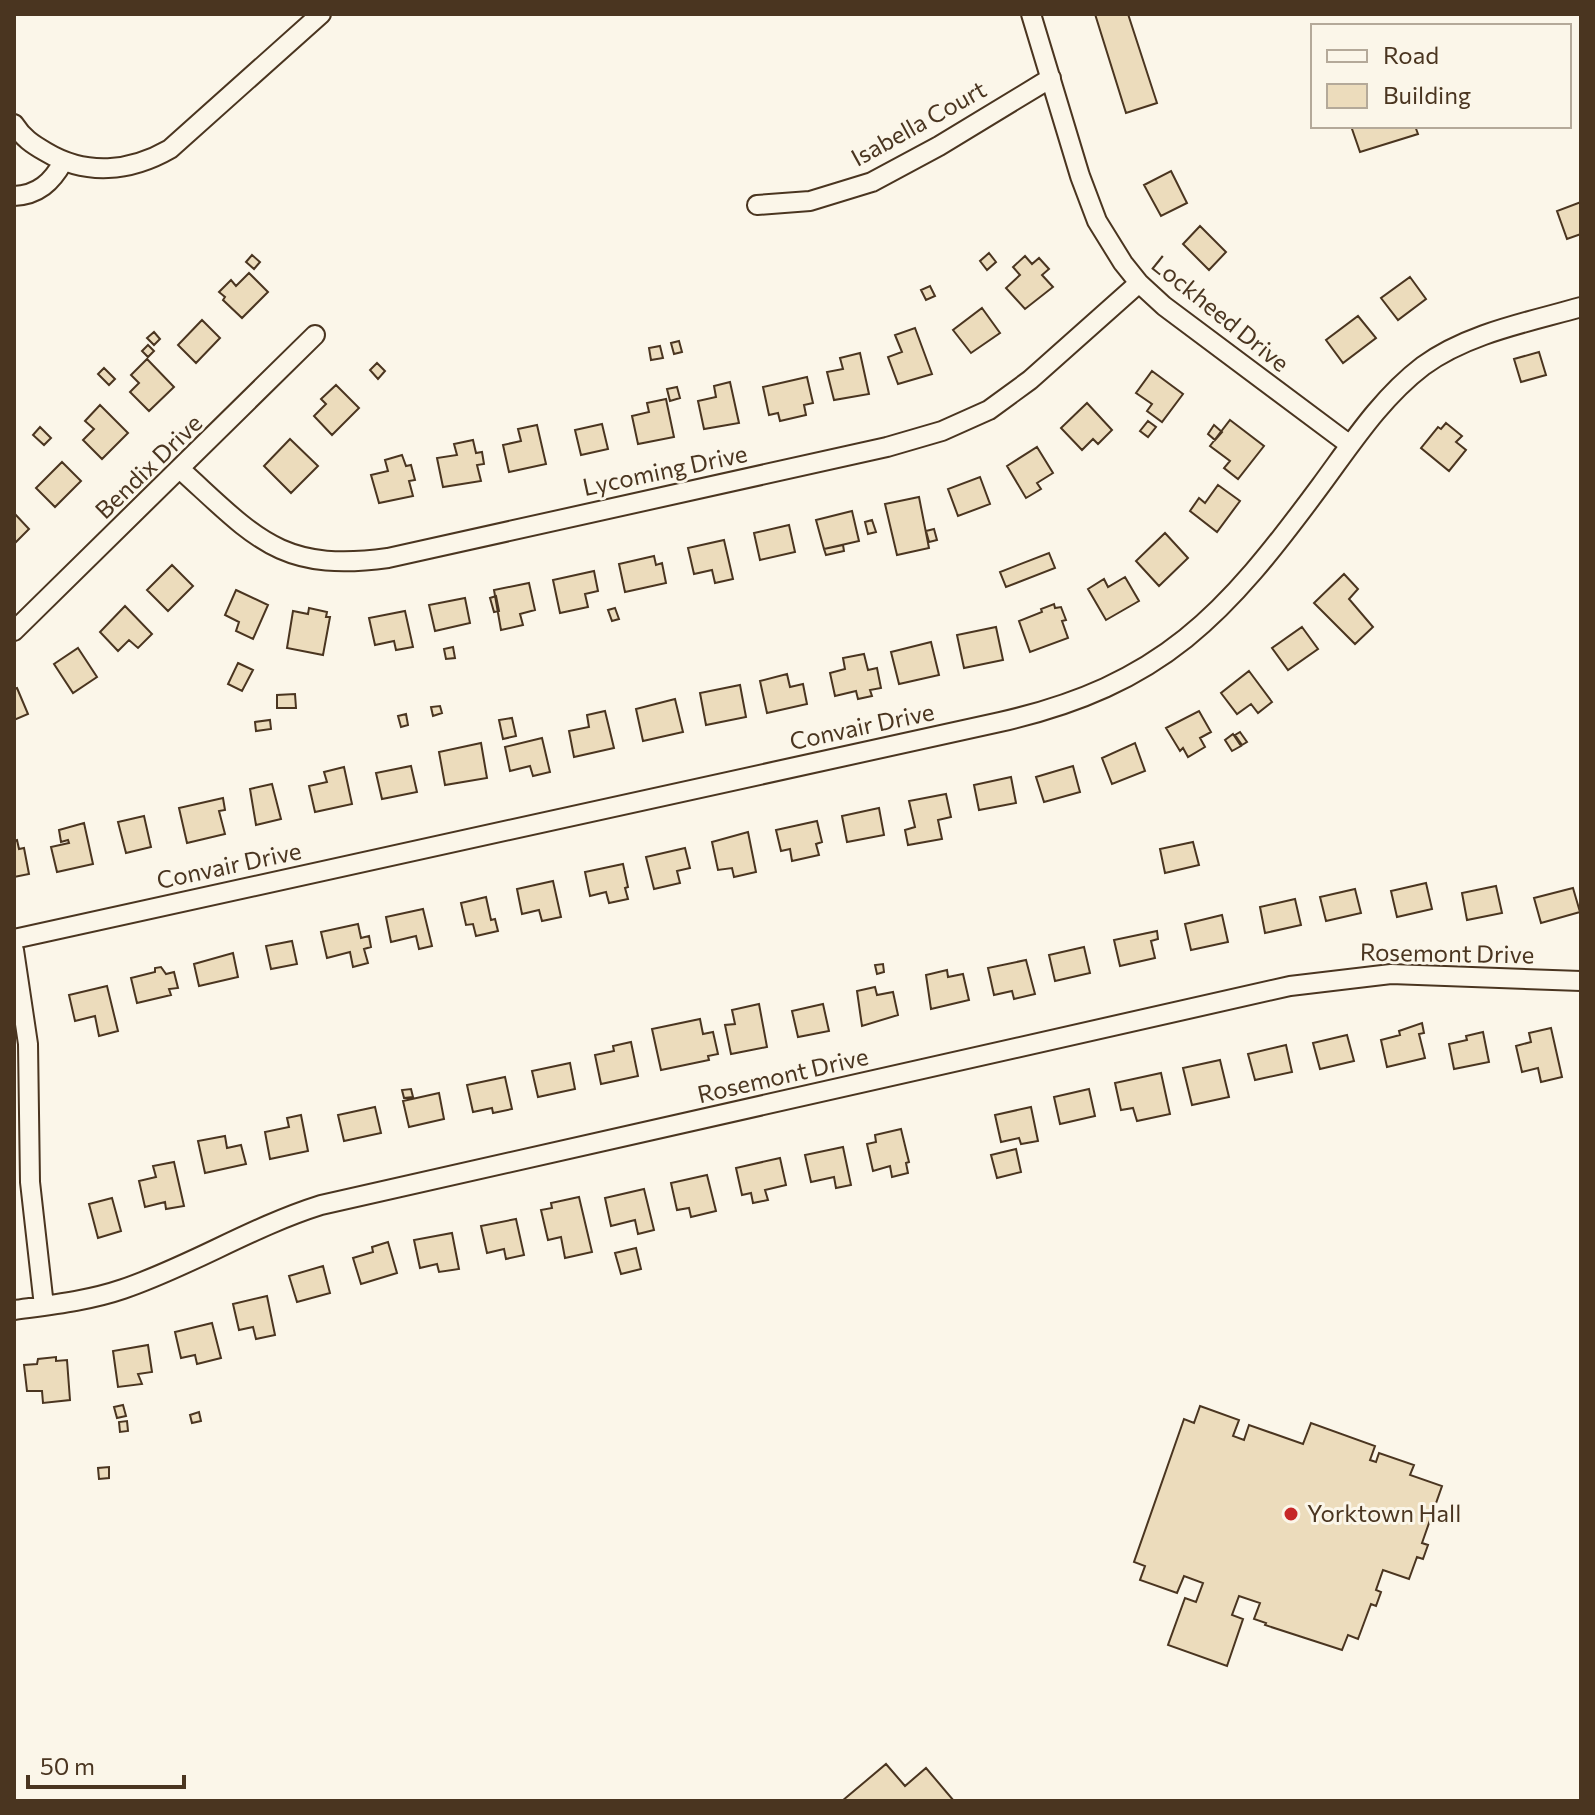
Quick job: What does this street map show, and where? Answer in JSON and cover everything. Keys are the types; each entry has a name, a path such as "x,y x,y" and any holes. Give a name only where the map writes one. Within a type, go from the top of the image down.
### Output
{"street":[{"path":"14,124 23,139 63,162 88,168 116,168 144,162 170,149 321,14"},
{"name":"Lockheed Drive","path":"1031,14 1088,199 1109,242 1139,283 1201,335 1350,445"},
{"name":"Isabella Court","path":"757,205 810,201 872,182 939,146 1051,78"},
{"path":"14,196 44,188 63,162"},
{"name":"Lycoming Drive","path":"181,470 246,529 289,554 339,563 388,558 887,447 942,431 978,416 1010,397 1139,283"},
{"name":"Convair Drive","path":"14,939 1014,719 1070,703 1141,670 1200,629 1257,570 1386,400 1423,366 1479,338 1581,307"},
{"name":"Bendix Drive","path":"14,631 315,335"},
{"path":"14,950 28,1044 30,1182 44,1306"},
{"name":"Rosemont Drive","path":"14,1310 121,1289 166,1272 275,1220 321,1205 1290,986 1391,974 1581,981"}],"building":[{"path":"1095,14 1128,14 1157,103 1126,113"},
{"path":"1352,128 1416,128 1418,134 1360,152"},
{"path":"1171,171 1187,203 1161,216 1144,185"},
{"path":"1581,202 1581,234 1567,239 1557,211"},
{"path":"1200,226 1226,252 1209,270 1183,244"},
{"path":"989,253 996,262 987,270 980,261"},
{"path":"252,255 260,262 254,269 246,262"},
{"path":"1025,256 1032,264 1039,258 1049,269 1042,275 1053,287 1025,309 1006,288 1020,275 1013,267"},
{"path":"249,273 268,292 242,318 219,292 231,280 236,286"},
{"path":"1410,277 1426,299 1398,320 1381,298"},
{"path":"930,286 935,296 926,300 921,290"},
{"path":"982,308 1000,333 971,353 953,330"},
{"path":"1358,316 1376,338 1343,363 1326,340"},
{"path":"202,320 220,338 196,363 178,345"},
{"path":"915,328 932,374 898,384 888,357 902,352 895,335"},
{"path":"154,332 160,339 154,345 147,338"},
{"path":"679,341 682,352 674,354 671,343"},
{"path":"148,345 154,351 148,357 142,351"},
{"path":"660,346 663,358 651,360 649,348"},
{"path":"1539,352 1546,375 1521,382 1514,359"},
{"path":"860,353 869,394 834,400 827,372 843,369 840,358"},
{"path":"147,359 174,387 149,411 130,392 139,383 131,375"},
{"path":"377,363 385,371 378,379 370,370"},
{"path":"104,368 115,379 109,385 98,374"},
{"path":"1152,371 1183,394 1162,422 1147,411 1152,404 1136,393"},
{"path":"807,377 813,403 804,405 806,415 780,421 778,413 769,415 763,387"},
{"path":"730,382 739,423 704,429 698,401 716,397 714,386"},
{"path":"336,385 359,408 332,435 314,416 326,404 321,399"},
{"path":"677,387 680,398 670,401 667,389"},
{"path":"666,399 674,437 638,444 632,416 649,412 647,403"},
{"path":"1087,403 1112,430 1098,444 1093,439 1082,450 1061,428"},
{"path":"100,405 128,433 102,459 83,440 94,429 85,421"},
{"path":"1230,420 1264,446 1238,479 1224,468 1230,461 1210,446"},
{"path":"1148,421 1156,427 1148,437 1140,431"},
{"path":"1446,423 1462,436 1456,442 1466,450 1449,471 1421,448 1438,427 1441,429"},
{"path":"602,424 608,449 581,455 575,430"},
{"path":"537,425 546,464 509,472 503,445 521,441 518,429"},
{"path":"1214,425 1222,432 1215,440 1208,434"},
{"path":"40,427 51,438 44,445 33,435"},
{"path":"290,439 318,466 291,493 264,466"},
{"path":"473,440 476,453 482,452 484,464 477,465 481,481 443,487 437,458 457,455 454,444"},
{"path":"1037,447 1053,473 1037,483 1041,489 1026,498 1007,466"},
{"path":"402,455 406,466 411,465 415,480 409,481 413,496 379,503 371,475 388,471 385,460"},
{"path":"62,462 81,481 55,507 36,488"},
{"path":"980,477 990,504 958,516 948,489"},
{"path":"1218,485 1240,501 1217,532 1190,511 1199,498 1205,503"},
{"path":"919,497 929,548 897,555 885,504"},
{"path":"852,511 859,541 824,549 816,520"},
{"path":"14,513 29,529 14,544"},
{"path":"872,520 876,532 868,534 865,522"},
{"path":"789,525 795,552 760,560 754,533"},
{"path":"934,529 937,540 929,542 926,531"},
{"path":"1165,533 1188,558 1159,586 1136,561"},
{"path":"724,540 733,579 715,583 712,570 694,574 688,548"},
{"path":"843,545 844,551 826,555 824,549"},
{"path":"1049,553 1055,568 1006,587 1000,572"},
{"path":"654,556 656,565 662,563 666,583 625,592 619,564"},
{"path":"172,565 193,586 168,611 147,590"},
{"path":"594,571 598,591 585,594 588,607 560,613 553,580"},
{"path":"1344,574 1358,589 1349,599 1373,627 1355,644 1314,603"},
{"path":"1125,577 1139,601 1106,620 1088,589 1104,579 1108,587"},
{"path":"529,583 535,610 520,614 523,625 501,630 494,590"},
{"path":"236,590 268,605 253,639 236,631 239,622 225,615"},
{"path":"496,596 499,611 494,612 490,598"},
{"path":"465,598 470,623 435,631 429,605"},
{"path":"1054,604 1055,608 1061,607 1068,638 1030,652 1019,621"},
{"path":"125,606 152,634 138,648 129,640 118,651 100,632"},
{"path":"309,608 327,612 326,617 330,617 323,655 287,648 293,611 308,614"},
{"path":"615,608 619,619 612,621 608,610"},
{"path":"405,611 413,647 396,650 394,641 375,645 369,618"},
{"path":"996,627 1003,660 964,668 957,635"},
{"path":"1302,627 1318,649 1288,670 1272,648"},
{"path":"931,642 939,675 899,684 891,652"},
{"path":"453,647 455,658 446,659 444,649"},
{"path":"78,648 97,677 73,693 54,664"},
{"path":"864,654 868,670 877,668 881,688 870,690 872,696 858,699 856,691 835,696 830,673 845,669 843,658"},
{"path":"238,663 253,670 242,691 228,684"},
{"path":"1249,671 1272,702 1258,713 1251,704 1237,714 1221,693"},
{"path":"787,674 790,687 803,684 807,704 767,713 760,681"},
{"path":"740,685 746,717 706,725 700,693"},
{"path":"17,688 28,714 14,720 14,689"},
{"path":"295,694 296,708 277,708 277,695"},
{"path":"675,699 683,732 643,741 636,709"},
{"path":"440,706 442,713 433,716 431,707"},
{"path":"605,711 614,748 574,757 569,731 589,727 587,715"},
{"path":"1199,711 1211,732 1200,738 1205,747 1188,757 1183,748 1180,751 1166,728"},
{"path":"406,714 408,725 401,727 398,716"},
{"path":"512,718 516,736 503,739 499,720"},
{"path":"270,720 271,729 256,731 255,722"},
{"path":"1240,732 1247,742 1242,745 1235,735"},
{"path":"1233,734 1241,746 1232,751 1225,740"},
{"path":"542,738 550,772 533,776 530,766 510,771 505,747"},
{"path":"481,743 487,778 445,785 439,752"},
{"path":"1135,743 1145,771 1112,784 1102,758"},
{"path":"411,766 417,792 382,799 376,773"},
{"path":"1073,766 1080,792 1044,802 1036,777"},
{"path":"344,767 352,804 315,812 309,786 327,782 324,772"},
{"path":"1011,777 1016,803 979,810 974,785"},
{"path":"272,784 281,819 256,825 250,789"},
{"path":"946,794 951,817 938,820 942,839 908,845 905,830 915,827 909,801"},
{"path":"223,798 225,810 219,811 225,834 187,843 179,808"},
{"path":"879,808 884,835 847,842 842,816"},
{"path":"144,816 151,847 126,853 118,822"},
{"path":"817,821 822,842 816,844 819,855 792,861 790,849 781,851 776,830"},
{"path":"84,823 93,864 57,872 51,847 69,843 68,840 61,842 59,830"},
{"path":"748,832 756,872 734,877 732,868 718,870 712,842"},
{"path":"17,840 19,849 24,848 29,874 14,877 14,841"},
{"path":"1193,842 1199,865 1165,873 1160,849"},
{"path":"685,848 690,868 677,871 680,883 654,889 646,857"},
{"path":"623,864 628,899 609,903 606,892 590,896 585,872"},
{"path":"553,881 561,917 542,921 539,910 522,914 517,889"},
{"path":"1426,883 1432,909 1397,917 1391,891"},
{"path":"1496,886 1502,913 1467,920 1462,893"},
{"path":"1573,888 1580,912 1541,923 1534,898"},
{"path":"1355,889 1361,913 1326,921 1320,897"},
{"path":"486,897 491,920 495,919 498,931 476,936 473,924 466,925 461,903"},
{"path":"1295,899 1301,925 1265,933 1260,907"},
{"path":"423,909 432,946 419,949 416,936 391,942 386,917"},
{"path":"1222,915 1228,942 1191,950 1185,924"},
{"path":"358,924 361,938 369,936 371,947 364,949 368,963 353,967 350,952 327,958 321,932"},
{"path":"1157,931 1158,939 1151,941 1155,958 1120,966 1114,940"},
{"path":"292,941 297,964 271,969 266,946"},
{"path":"1084,947 1090,973 1055,981 1049,955"},
{"path":"233,953 238,977 199,986 194,964"},
{"path":"1026,960 1035,994 1014,999 1012,991 994,995 988,968"},
{"path":"883,964 884,972 877,974 875,965"},
{"path":"161,967 166,974 174,972 178,988 169,989 171,995 137,1003 131,978 155,972 155,968"},
{"path":"947,970 948,977 963,974 969,1000 931,1009 926,975"},
{"path":"107,986 118,1031 99,1036 95,1016 75,1021 69,995"},
{"path":"875,987 877,995 893,992 898,1015 862,1026 857,991"},
{"path":"759,1004 767,1047 731,1054 725,1025 735,1024 732,1010"},
{"path":"823,1004 829,1031 798,1037 792,1011"},
{"path":"700,1019 703,1034 713,1032 718,1054 708,1056 709,1060 661,1070 652,1029"},
{"path":"1422,1023 1424,1033 1419,1034 1425,1058 1387,1067 1381,1040 1400,1035 1399,1031"},
{"path":"1551,1028 1562,1077 1541,1082 1538,1068 1522,1072 1516,1046 1531,1042 1529,1033"},
{"path":"1483,1032 1489,1062 1454,1069 1449,1044"},
{"path":"1347,1035 1354,1061 1320,1069 1313,1043"},
{"path":"631,1042 638,1076 601,1084 595,1055 614,1051 613,1046"},
{"path":"1286,1045 1292,1072 1255,1080 1248,1054"},
{"path":"1220,1060 1229,1097 1192,1105 1183,1068"},
{"path":"570,1063 575,1089 538,1097 532,1071"},
{"path":"1161,1073 1170,1114 1137,1121 1133,1108 1121,1110 1115,1083"},
{"path":"505,1077 512,1109 493,1113 492,1108 473,1112 467,1085"},
{"path":"411,1089 413,1097 404,1098 402,1090"},
{"path":"1089,1089 1095,1116 1060,1124 1054,1097"},
{"path":"439,1093 444,1119 409,1127 403,1101"},
{"path":"375,1107 381,1133 344,1141 338,1115"},
{"path":"1031,1107 1038,1141 1021,1144 1019,1138 1001,1142 995,1115"},
{"path":"301,1115 308,1151 270,1159 265,1132 289,1127 287,1118"},
{"path":"901,1129 909,1162 906,1163 908,1173 892,1177 890,1166 873,1171 867,1144 876,1142 875,1135"},
{"path":"225,1136 227,1148 241,1145 246,1164 205,1173 198,1141"},
{"path":"843,1147 851,1185 836,1188 834,1177 811,1182 805,1155"},
{"path":"1016,1149 1021,1172 997,1178 991,1155"},
{"path":"780,1158 786,1185 765,1190 768,1200 753,1203 751,1193 742,1195 736,1168"},
{"path":"174,1162 184,1206 166,1209 165,1202 145,1207 139,1181 156,1177 153,1166"},
{"path":"707,1175 716,1211 691,1217 689,1208 677,1210 671,1183"},
{"path":"644,1189 654,1230 638,1234 635,1220 611,1226 605,1198"},
{"path":"579,1197 592,1252 565,1258 561,1237 548,1240 541,1210 552,1208 551,1203"},
{"path":"112,1198 121,1231 98,1238 89,1204"},
{"path":"516,1219 524,1255 506,1259 504,1249 487,1253 481,1226"},
{"path":"452,1233 459,1269 439,1272 437,1264 420,1268 414,1240"},
{"path":"388,1242 397,1273 361,1284 353,1258 373,1252 372,1247"},
{"path":"636,1248 641,1269 621,1274 615,1253"},
{"path":"323,1266 330,1293 297,1302 289,1276"},
{"path":"267,1296 275,1335 256,1339 253,1327 239,1330 233,1304"},
{"path":"212,1323 221,1358 197,1364 195,1355 181,1358 175,1332"},
{"path":"148,1345 152,1372 138,1374 142,1384 118,1387 113,1351"},
{"path":"56,1357 56,1361 67,1360 70,1400 43,1403 42,1391 27,1391 24,1365 37,1364 38,1359"},
{"path":"123,1405 126,1416 117,1418 114,1407"},
{"name":"Yorktown Hall","path":"1200,1406 1239,1420 1233,1436 1244,1440 1249,1425 1303,1444 1311,1423 1375,1446 1370,1460 1376,1462 1379,1453 1414,1465 1410,1475 1442,1486 1422,1543 1428,1545 1423,1559 1417,1557 1409,1579 1383,1570 1376,1590 1381,1592 1376,1606 1371,1604 1358,1639 1348,1635 1342,1650 1265,1625 1254,1619 1260,1603 1239,1596 1232,1615 1243,1619 1227,1666 1168,1645 1185,1598 1196,1602 1203,1583 1184,1576 1177,1593 1140,1580 1145,1566 1134,1562 1184,1419 1194,1423"},
{"path":"199,1412 201,1421 192,1423 190,1415"},
{"path":"127,1421 128,1431 120,1432 119,1422"},
{"path":"109,1467 109,1478 99,1479 98,1468"},
{"path":"886,1764 905,1786 926,1768 954,1801 842,1801"}],"place":[{"name":"Yorktown Hall","path":"1291,1514"}]}
